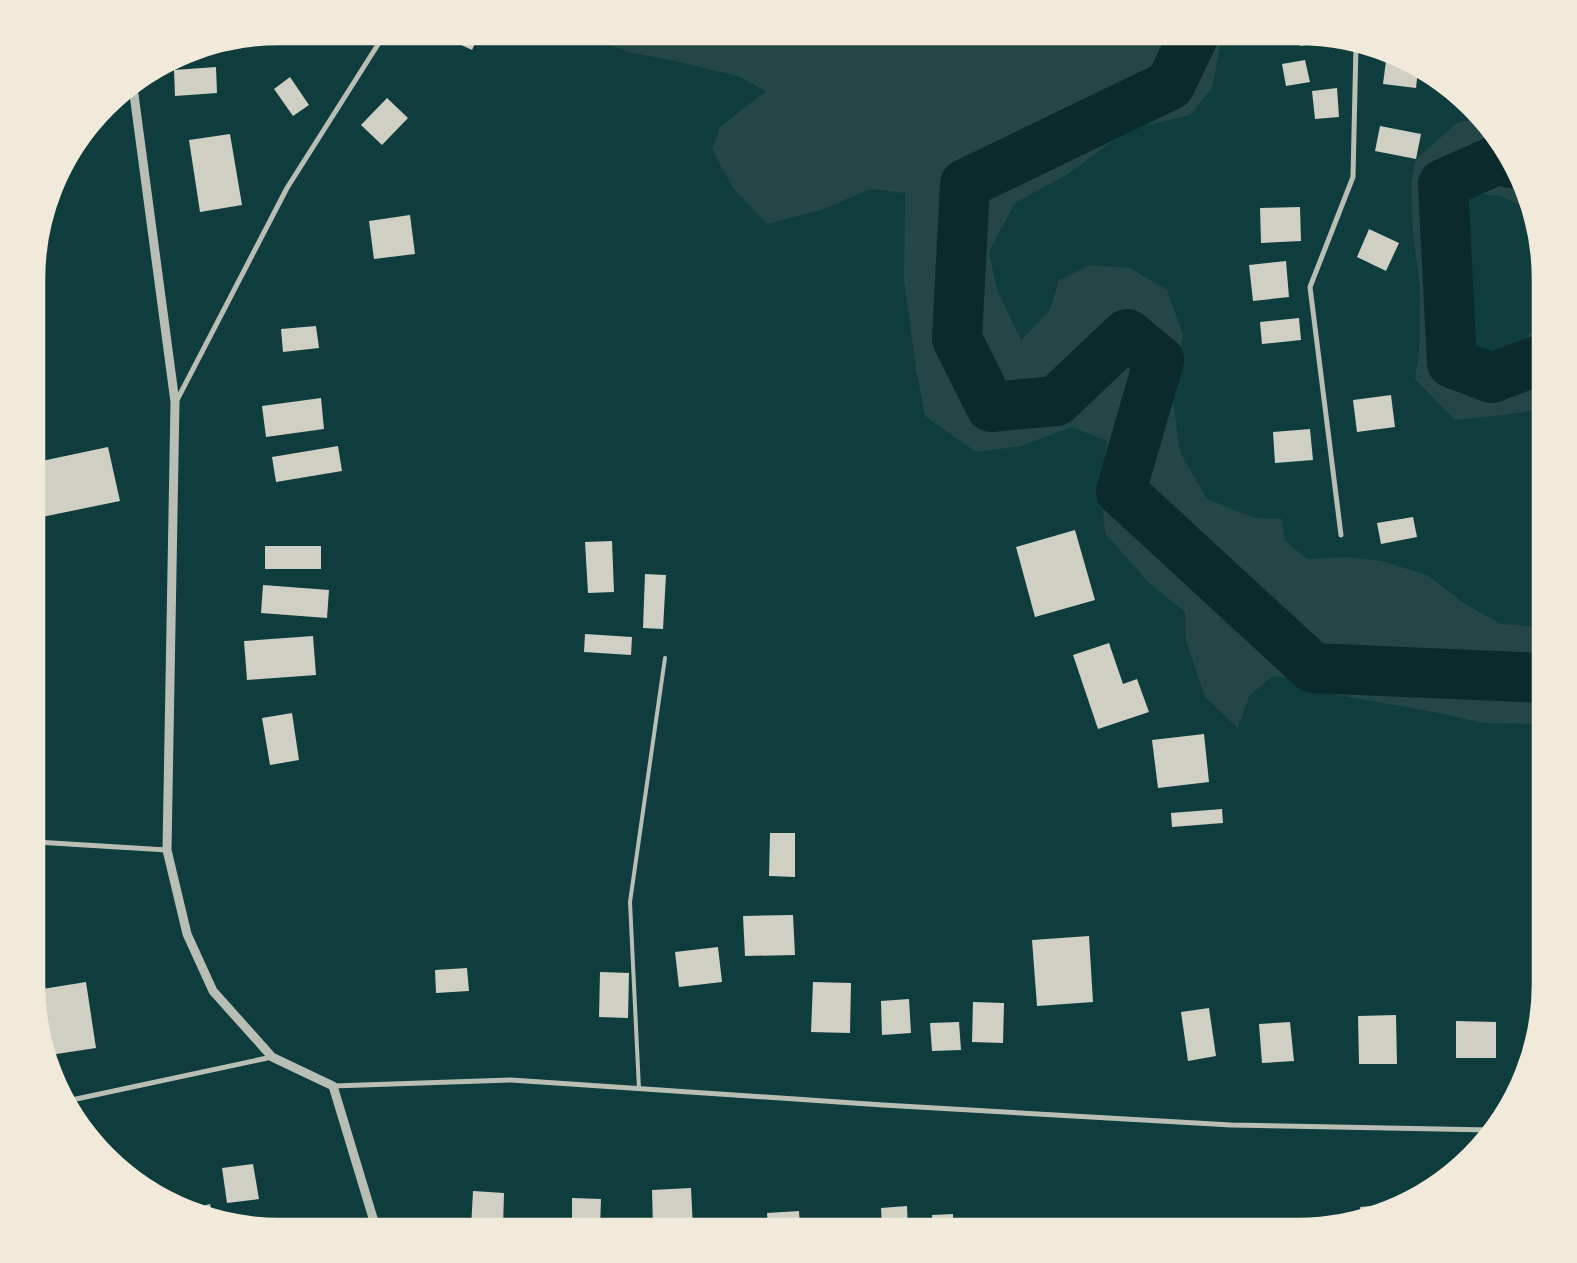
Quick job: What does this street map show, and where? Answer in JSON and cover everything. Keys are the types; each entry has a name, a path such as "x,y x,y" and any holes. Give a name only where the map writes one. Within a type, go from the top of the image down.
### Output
{"street":[{"path":"175,402 287,188 378,44"},
{"path":"1341,535 1310,286 1353,177 1356,51"},
{"path":"134,94 175,402 167,850 186,934 213,991 272,1057 333,1086 511,1080 893,1106 1231,1125 1483,1130"},
{"path":"44,842 167,850"},
{"path":"73,1099 272,1057"},
{"path":"333,1086 373,1219"}],"lane":[{"path":"639,1088 630,902 665,658"}],"shaded area":[{"path":"608,44 1220,44 1212,88 1190,115 1139,127 1110,143 1071,172 1015,203 989,252 997,290 1021,340 1050,310 1059,280 1091,265 1130,268 1167,290 1183,335 1173,401 1180,452 1207,499 1255,518 1282,519 1285,541 1307,559 1347,557 1382,561 1427,575 1465,604 1501,624 1533,626 1533,724 1484,723 1337,695 1296,679 1273,676 1249,696 1238,728 1205,697 1186,641 1185,612 1149,583 1105,533 1101,483 1107,441 1072,427 1021,446 976,452 925,416 916,368 904,280 905,193 871,189 821,210 767,224 733,188 712,149 720,127 766,91 737,76 628,52"},
{"path":"1471,120 1485,136 1502,161 1522,206 1500,196 1455,191 1459,291 1465,327 1479,355 1504,363 1533,330 1533,410 1455,420 1415,379 1419,353 1420,288 1413,234 1411,184 1416,159 1457,123"}],"building":[{"path":"459,44 475,44 472,50"},
{"path":"1305,60 1310,82 1286,86 1282,64"},
{"path":"1386,61 1417,76 1416,88 1383,84"},
{"path":"216,67 217,93 175,96 174,70"},
{"path":"290,77 309,105 293,116 274,89"},
{"path":"1337,88 1339,117 1315,119 1312,91"},
{"path":"387,98 408,118 382,145 361,125"},
{"path":"1380,126 1421,134 1416,159 1375,151"},
{"path":"230,134 242,205 200,212 189,140"},
{"path":"1300,207 1301,241 1261,243 1260,208"},
{"path":"410,215 415,254 374,259 369,221"},
{"path":"1369,229 1399,243 1386,271 1357,257"},
{"path":"1286,261 1289,297 1253,301 1249,265"},
{"path":"1299,318 1301,340 1262,344 1260,322"},
{"path":"316,326 319,348 283,352 281,329"},
{"path":"1391,395 1395,427 1357,432 1353,400"},
{"path":"321,398 324,429 266,437 262,406"},
{"path":"1310,429 1313,460 1275,463 1273,432"},
{"path":"338,446 342,471 276,482 272,457"},
{"path":"108,447 120,501 44,517 44,461"},
{"path":"1413,517 1417,537 1381,544 1377,523"},
{"path":"1075,530 1095,600 1035,617 1016,547"},
{"path":"612,541 614,592 588,593 585,542"},
{"path":"265,546 321,546 321,569 265,569"},
{"path":"645,574 666,575 663,629 643,628"},
{"path":"263,585 329,590 327,618 261,613"},
{"path":"585,634 632,637 631,655 584,652"},
{"path":"313,636 316,675 247,680 244,641"},
{"path":"1109,643 1123,684 1137,679 1149,712 1098,729 1073,655"},
{"path":"292,713 299,760 270,765 262,718"},
{"path":"1204,734 1209,782 1158,788 1152,740"},
{"path":"1222,809 1223,823 1172,827 1171,813"},
{"path":"770,833 795,833 795,877 769,876"},
{"path":"793,915 795,955 745,956 743,916"},
{"path":"1089,936 1093,1002 1037,1006 1032,940"},
{"path":"718,947 722,982 679,987 675,952"},
{"path":"467,968 469,991 436,993 435,970"},
{"path":"600,972 629,973 628,1018 599,1017"},
{"path":"86,982 96,1048 54,1054 48,1030 44,989"},
{"path":"813,982 851,983 850,1033 811,1032"},
{"path":"909,999 911,1033 882,1035 881,1001"},
{"path":"973,1002 1004,1003 1003,1043 972,1042"},
{"path":"1209,1008 1216,1056 1188,1061 1181,1012"},
{"path":"1396,1015 1397,1064 1359,1064 1358,1016"},
{"path":"1456,1021 1496,1022 1496,1058 1456,1058"},
{"path":"959,1022 961,1050 932,1051 930,1023"},
{"path":"1290,1022 1294,1061 1262,1063 1259,1024"},
{"path":"253,1164 259,1199 227,1203 222,1168"},
{"path":"691,1188 693,1219 653,1219 652,1190"},
{"path":"473,1191 504,1193 503,1219 471,1219"},
{"path":"572,1198 601,1199 600,1219 572,1219"},
{"path":"210,1204 211,1209 203,1207 201,1206"},
{"path":"1378,1205 1360,1211 1360,1207"},
{"path":"907,1206 908,1219 882,1219 881,1208"},
{"path":"799,1211 799,1219 767,1219 767,1213"},
{"path":"953,1214 953,1219 932,1219 932,1215"}],"waterway":[{"path":"1190,44 1170,85 965,184 957,339 991,407 1056,401 1127,334 1159,360 1121,491 1313,668 1533,678"},
{"path":"1501,160 1499,159 1443,184 1452,363 1492,378 1533,362"}]}
